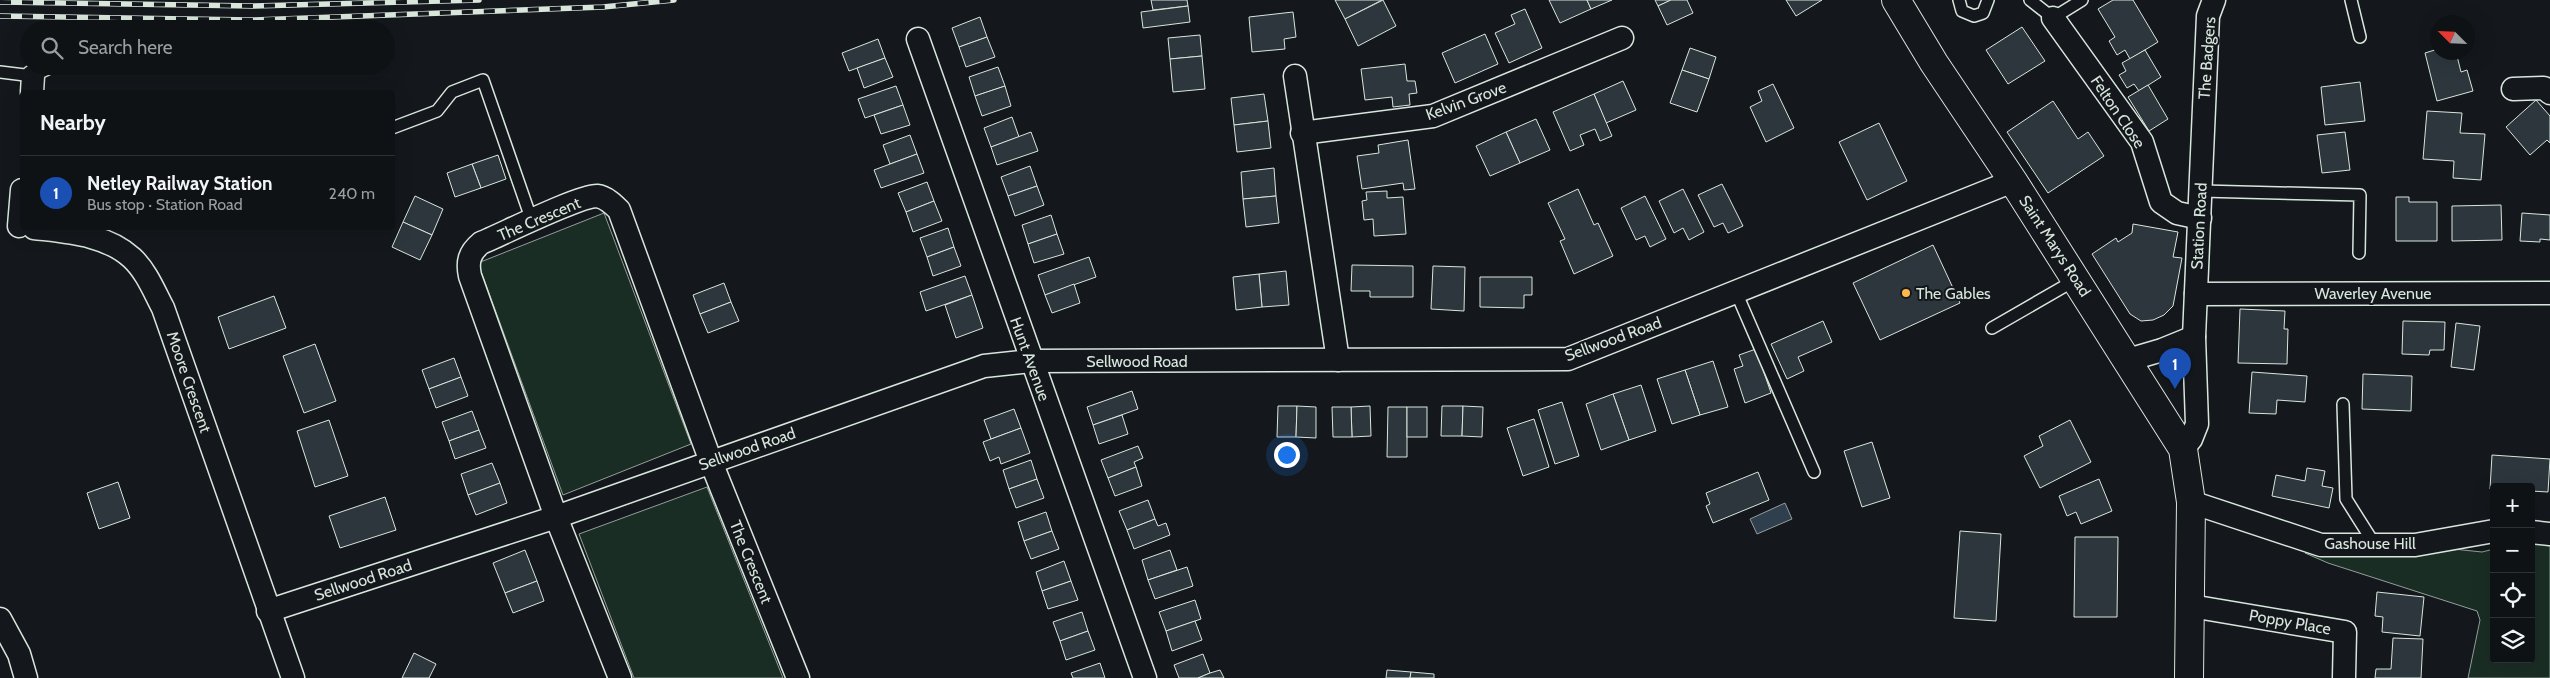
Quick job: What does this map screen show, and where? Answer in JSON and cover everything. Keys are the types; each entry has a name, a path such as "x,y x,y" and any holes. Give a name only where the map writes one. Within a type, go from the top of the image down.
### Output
{"street":[{"name":"Saint Marys Road","path":"1896,0 1934,63 2077,280 2183,449 2191,502"},
{"name":"The Badgers","path":"2204,116 2208,16 2214,0"},
{"name":"Felton Close","path":"2053,18 2142,142 2161,202 2177,213 2200,218"},
{"name":"Kelvin Grove","path":"1302,133 1433,116 1622,38"},
{"name":"Hunt Avenue","path":"918,40 1145,678"},
{"path":"1295,76 1302,133 1338,360"},
{"path":"2512,89 2544,88 2550,93"},
{"name":"Station Road","path":"2183,449 2192,439 2198,424 2194,337 2204,116"},
{"name":"Sellwood Road","path":"268,611 556,517 984,366 1031,361 1568,359 2013,181"},
{"name":"The Crescent","path":"620,678 556,517 470,276 468,263 474,250 481,243 579,201 597,196 611,202 619,210 711,462 798,678"},
{"name":"Moore Crescent","path":"45,230 102,239 132,258 150,283 163,308 293,678"},
{"name":"Waverley Avenue","path":"2196,294 2550,293"},
{"path":"2128,360 2162,350 2194,337"},
{"path":"2189,678 2191,502"},
{"name":"Gashouse Hill","path":"2191,502 2321,545 2415,545 2490,532"},
{"path":"2535,532 2550,534"},
{"name":"Poppy Place","path":"2191,606 2346,632 2344,677"},
{"path":"0,619 19,654 26,678"}],"lane":[{"path":"1959,0 1962,11 1974,16 1986,10 1988,0"},
{"path":"2030,0 2053,18 2082,0"},
{"path":"2351,0 2360,37"},
{"path":"0,72 32,84 43,75"},
{"path":"395,127 437,111 452,92 482,80 532,221"},
{"path":"2202,191 2360,195 2359,253"},
{"path":"1992,328 2077,280"},
{"path":"1736,292 1814,472"},
{"path":"2343,404 2346,499 2375,545"}],"green space":[{"path":"604,213 691,444 563,495 478,263"},
{"path":"707,487 783,678 634,678 579,534"},
{"path":"2550,534 2550,678 2468,678 2480,620 2477,611 2328,563 2305,553 2321,545 2415,545 2482,552 2490,550 2490,663 2535,663 2535,538"}],"water":[{"path":"1785,503 1792,519 1757,534 1750,519"}],"building":[{"path":"1151,0 1187,0 1188,6 1153,10"},
{"path":"1335,0 1382,0 1345,19"},
{"path":"1383,0 1396,26 1358,46 1345,19"},
{"path":"1549,0 1587,0 1591,9 1560,23"},
{"path":"1587,0 1612,0 1591,9"},
{"path":"1655,0 1671,0 1658,6"},
{"path":"1671,0 1687,0 1693,13 1667,25 1658,6"},
{"path":"1786,0 1822,0 1796,16"},
{"path":"2113,0 2133,0 2158,42 2130,59 2125,50 2117,55 2109,41 2115,37 2098,9"},
{"path":"1188,6 1190,22 1143,28 1141,12"},
{"path":"1525,9 1542,48 1509,63 1495,33 1515,24 1511,15"},
{"path":"1293,12 1296,37 1284,39 1285,49 1252,52 1249,17"},
{"path":"980,17 987,37 959,47 952,28"},
{"path":"2022,27 2045,61 2008,84 1986,50"},
{"path":"1485,34 1498,64 1455,83 1442,53"},
{"path":"1200,35 1202,56 1170,59 1168,38"},
{"path":"987,37 995,57 966,67 959,47"},
{"path":"878,39 885,58 849,71 842,53"},
{"path":"1690,48 1716,57 1709,79 1682,70"},
{"path":"2145,50 2161,77 2139,91 2134,84 2127,88 2119,75 2126,71 2122,63"},
{"path":"2430,51 2430,60 2458,60 2461,72 2467,70 2473,91 2437,101 2425,53"},
{"path":"1202,56 1205,89 1173,92 1170,59"},
{"path":"885,58 893,77 864,88 857,68"},
{"path":"1405,64 1407,81 1415,81 1417,93 1409,94 1410,105 1393,107 1392,97 1365,100 1361,69"},
{"path":"998,67 1005,86 975,96 969,77"},
{"path":"1682,70 1709,79 1697,112 1670,103"},
{"path":"1623,81 1636,110 1606,123 1594,94"},
{"path":"2360,82 2365,121 2325,125 2321,87"},
{"path":"1773,84 1794,128 1766,142 1750,107 1762,101 1758,91"},
{"path":"2148,85 2168,119 2149,131 2128,97"},
{"path":"896,86 903,105 865,118 858,99"},
{"path":"1005,86 1011,106 982,116 975,96"},
{"path":"1264,94 1268,121 1234,125 1231,98"},
{"path":"1594,94 1612,136 1600,141 1595,129 1580,135 1584,145 1570,151 1553,112"},
{"path":"2536,100 2550,116 2550,143 2547,140 2530,155 2506,127"},
{"path":"2053,101 2078,139 2088,132 2104,156 2048,193 2007,132"},
{"path":"903,105 910,125 881,134 874,115"},
{"path":"2427,111 2462,113 2460,133 2485,134 2481,180 2453,178 2454,161 2423,159"},
{"path":"1012,117 1019,137 991,147 984,128"},
{"path":"1536,119 1550,150 1520,163 1506,132"},
{"path":"1268,121 1271,148 1237,152 1234,125"},
{"path":"1879,123 1907,181 1867,200 1839,142"},
{"path":"1031,132 1038,151 997,165 991,147"},
{"path":"1506,132 1520,163 1490,176 1476,146"},
{"path":"2345,132 2350,170 2322,173 2317,135"},
{"path":"910,135 917,154 890,164 883,145"},
{"path":"1408,140 1415,189 1404,190 1403,183 1362,189 1357,156 1379,153 1378,145"},
{"path":"917,154 924,173 881,188 874,170"},
{"path":"498,155 506,179 481,188 472,164"},
{"path":"472,164 481,188 455,197 447,173"},
{"path":"1030,166 1037,186 1008,196 1001,177"},
{"path":"1274,168 1276,196 1243,199 1241,172"},
{"path":"927,182 934,201 906,212 898,193"},
{"path":"1722,184 1743,226 1728,233 1723,223 1714,227 1698,195"},
{"path":"1037,186 1044,205 1015,216 1008,196"},
{"path":"1578,189 1594,225 1598,223 1613,256 1574,274 1560,241 1565,239 1548,203"},
{"path":"1683,189 1704,232 1689,240 1683,228 1674,233 1659,201"},
{"path":"1387,191 1387,198 1403,197 1406,234 1374,236 1373,219 1364,220 1362,201 1367,200 1366,192"},
{"path":"415,196 443,209 432,235 403,222"},
{"path":"1276,196 1279,223 1246,227 1243,199"},
{"path":"1645,196 1666,239 1650,247 1645,236 1636,240 1621,208"},
{"path":"2396,197 2409,197 2409,202 2437,202 2437,241 2396,241"},
{"path":"934,201 942,221 913,232 906,212"},
{"path":"2501,205 2502,240 2452,241 2452,206"},
{"path":"2522,213 2550,215 2550,240 2540,239 2540,242 2520,241"},
{"path":"1051,215 1057,234 1028,244 1022,225"},
{"path":"403,222 432,235 420,260 392,247"},
{"path":"2133,224 2178,232 2173,257 2182,258 2173,306 2164,315 2153,320 2141,321 2130,314 2092,254 2116,238 2118,242 2132,233"},
{"path":"948,228 954,247 927,257 920,238"},
{"path":"1057,234 1064,254 1034,263 1028,244"},
{"name":"The Gables","path":"1933,245 1960,303 1880,340 1853,283"},
{"path":"954,247 961,266 933,276 927,257"},
{"path":"1089,257 1096,277 1045,295 1038,275"},
{"path":"1352,265 1413,266 1413,297 1370,297 1370,291 1351,291"},
{"path":"1433,266 1465,267 1464,311 1431,309"},
{"path":"1286,271 1289,305 1262,307 1259,274"},
{"path":"1259,274 1262,307 1236,310 1233,277"},
{"path":"965,276 972,295 926,311 920,292"},
{"path":"1480,277 1532,277 1532,295 1524,295 1524,308 1480,307"},
{"path":"724,283 731,302 700,314 693,295"},
{"path":"1074,284 1080,303 1052,313 1045,295"},
{"path":"972,295 983,328 956,338 945,305"},
{"path":"274,296 286,328 229,349 218,317"},
{"path":"731,302 739,321 708,333 700,314"},
{"path":"2240,309 2285,311 2284,329 2288,329 2287,364 2238,363"},
{"path":"1823,321 1832,342 1798,357 1804,371 1787,379 1771,344"},
{"path":"2403,321 2445,322 2444,350 2430,350 2429,355 2402,354"},
{"path":"2456,323 2480,326 2474,370 2451,367"},
{"path":"315,344 336,401 304,413 283,356"},
{"path":"1756,349 1771,393 1745,403 1734,369 1743,366 1739,355"},
{"path":"454,358 461,377 429,389 422,370"},
{"path":"1713,361 1728,407 1700,415 1685,370"},
{"path":"1685,370 1700,415 1672,424 1657,379"},
{"path":"2252,372 2307,376 2305,402 2277,400 2276,414 2249,413"},
{"path":"2363,374 2412,376 2411,411 2362,409"},
{"path":"461,377 468,396 436,408 429,389"},
{"path":"1641,385 1656,431 1629,440 1613,394"},
{"path":"1132,391 1138,409 1093,425 1087,407"},
{"path":"1613,394 1629,440 1601,450 1586,404"},
{"path":"1562,402 1579,456 1555,464 1538,410"},
{"path":"1278,406 1297,406 1296,437 1277,437"},
{"path":"1297,406 1316,407 1316,438 1296,437"},
{"path":"1370,406 1371,436 1352,437 1351,407"},
{"path":"1442,406 1463,406 1462,436 1441,436"},
{"path":"1463,406 1483,407 1482,437 1462,436"},
{"path":"1332,407 1351,407 1352,437 1333,437"},
{"path":"1388,407 1407,407 1407,457 1387,457"},
{"path":"1407,407 1427,407 1427,437 1407,437"},
{"path":"1014,409 1021,428 991,439 984,420"},
{"path":"472,411 479,430 449,441 442,422"},
{"path":"1122,415 1128,434 1099,444 1093,425"},
{"path":"1534,419 1549,467 1523,476 1507,428"},
{"path":"329,420 348,476 315,487 297,431"},
{"path":"2070,420 2091,462 2040,488 2024,456 2043,446 2039,436"},
{"path":"1021,428 1030,453 1001,464 999,457 990,461 983,442"},
{"path":"479,430 486,448 455,459 449,441"},
{"path":"1872,442 1890,498 1862,507 1844,451"},
{"path":"1138,446 1143,458 1134,462 1136,467 1108,478 1101,460"},
{"path":"2492,455 2550,459 2548,492 2535,491 2535,483 2490,483"},
{"path":"1031,460 1037,479 1009,489 1003,470"},
{"path":"492,463 500,483 468,495 461,474"},
{"path":"1136,467 1142,486 1115,496 1108,478"},
{"path":"2307,468 2325,471 2322,486 2333,488 2329,508 2272,496 2276,475 2305,481"},
{"path":"1758,472 1769,500 1713,523 1706,506 1710,504 1706,493"},
{"path":"1037,479 1044,498 1016,508 1009,489"},
{"path":"2099,479 2112,511 2081,524 2076,512 2067,516 2059,496"},
{"path":"118,482 130,518 99,529 87,493"},
{"path":"500,483 507,503 476,515 468,495"},
{"path":"385,497 396,530 340,548 329,516"},
{"path":"1148,500 1155,519 1127,530 1119,511"},
{"path":"1046,512 1052,531 1024,541 1018,522"},
{"path":"1155,519 1158,526 1166,523 1170,535 1134,549 1127,530"},
{"path":"1052,531 1059,549 1031,559 1024,541"},
{"path":"1960,531 2001,534 1996,621 1954,618"},
{"path":"2075,537 2118,537 2117,617 2074,617"},
{"path":"525,550 537,581 505,593 493,563"},
{"path":"1170,550 1177,570 1148,580 1142,560"},
{"path":"1064,561 1071,581 1042,591 1036,572"},
{"path":"1187,567 1193,586 1155,599 1148,580"},
{"path":"537,581 544,601 513,613 505,593"},
{"path":"1071,581 1078,600 1048,609 1042,591"},
{"path":"2377,592 2424,597 2420,636 2382,632 2383,617 2375,616"},
{"path":"1195,600 1201,619 1166,631 1159,612"},
{"path":"1082,612 1088,631 1060,641 1053,622"},
{"path":"1195,621 1202,640 1172,651 1166,631"},
{"path":"1088,631 1095,650 1066,660 1060,641"},
{"path":"2393,638 2423,639 2421,678 2375,678 2376,669 2391,669"},
{"path":"414,653 436,664 429,678 402,678"},
{"path":"1203,654 1210,673 1198,678 1179,678 1174,665"},
{"path":"1100,663 1105,678 1073,678 1071,673"},
{"path":"1220,670 1224,678 1198,678 1210,673"},
{"path":"1387,670 1411,672 1410,678 1386,678"},
{"path":"1411,672 1434,674 1434,678 1410,678"}],"railway":[{"path":"0,2 253,6 479,0"},
{"path":"0,16 251,20 603,7 674,0"}],"place":[{"name":"The Gables","path":"1906,293"},
{"name":"Netley Railway Station","path":"2175,389"}]}
